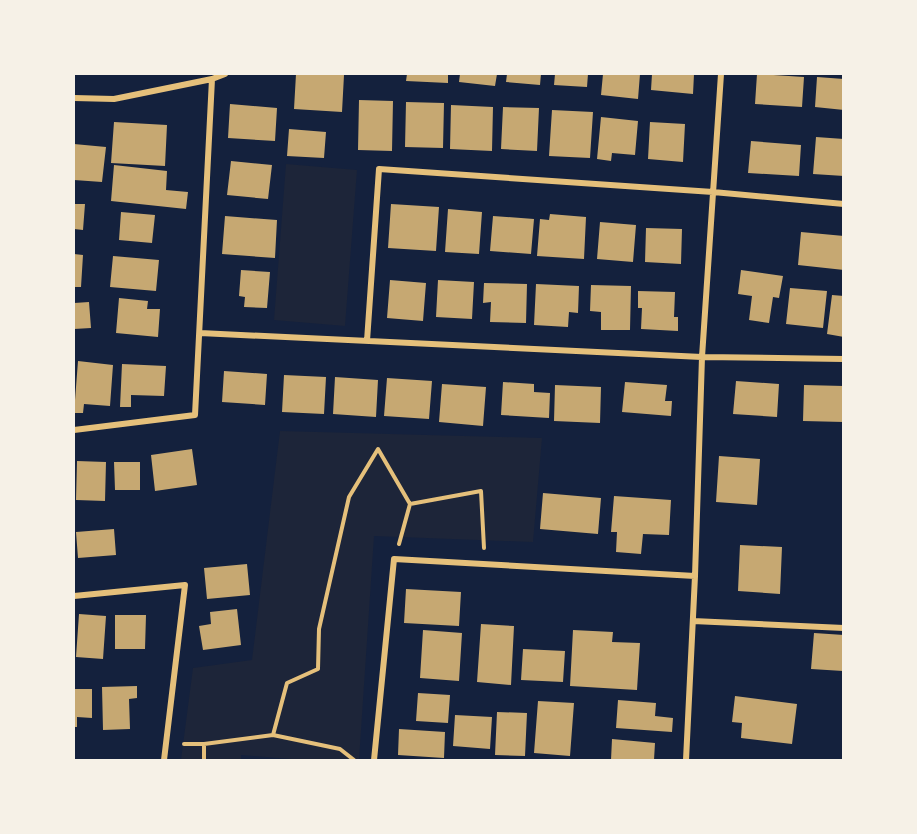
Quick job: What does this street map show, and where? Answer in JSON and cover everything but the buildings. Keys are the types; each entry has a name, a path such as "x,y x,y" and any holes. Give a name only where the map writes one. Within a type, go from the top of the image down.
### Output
{"street":[{"path":"74,98 114,99 212,79 225,74"},
{"path":"686,760 696,576 702,357 721,74"},
{"path":"74,430 195,416 212,79"},
{"path":"367,341 379,170 713,192 843,204"},
{"path":"200,333 702,357 843,359"},
{"path":"374,760 394,559 696,576"},
{"path":"74,596 185,585 164,760"},
{"path":"693,621 843,628"}],"path":[{"path":"273,735 287,683 318,669 319,629 349,497 378,449 410,504 394,559"},
{"path":"410,504 482,491 484,564"},
{"path":"204,760 204,744 273,735 340,749 354,760"}],"shaded area":[{"path":"286,164 357,170 345,326 274,320"},
{"path":"280,431 542,438 533,542 374,536 359,760 303,760 241,755 241,760 181,760 193,668 252,660"}]}
